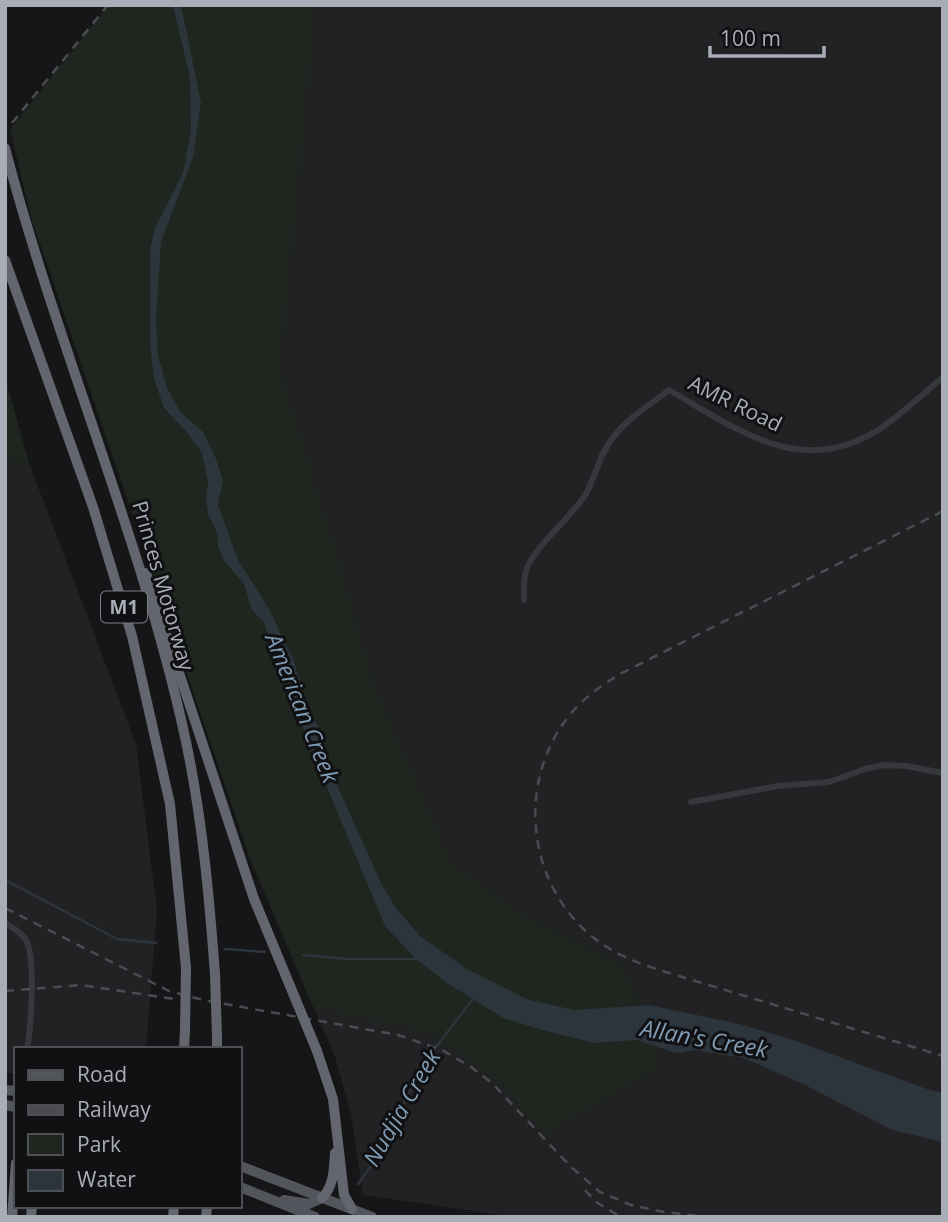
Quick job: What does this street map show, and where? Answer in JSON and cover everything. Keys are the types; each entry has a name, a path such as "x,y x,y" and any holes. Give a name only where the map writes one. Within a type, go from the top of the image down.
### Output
{"highway":[{"name":"Princes Motorway","path":"5,148 26,228 124,519 185,735 209,885 217,1043"},
{"name":"Princes Motorway","path":"5,260 93,507 132,636 170,804 186,968 184,1047"},
{"path":"124,519 152,587 254,900 317,1051 334,1099 344,1195 352,1209"},
{"path":"319,1200 328,1191 333,1176 337,1125"},
{"path":"12,1217 14,1190"}],"main road":[{"path":"242,1167 319,1200 372,1217"},
{"path":"245,1189 301,1204 319,1200"},
{"path":"245,1189 314,1217"},
{"path":"319,1200 320,1217"}],"street":[{"name":"AMR Road","path":"524,600 526,569 587,491 603,451 627,422 669,390 740,431 789,449 816,451 846,445 878,430 943,377"},
{"path":"691,802 778,786 829,782 884,765 943,773"},
{"path":"5,923 17,930 27,941 30,953 28,1046"}],"shaded area":[{"path":"113,5 943,5 943,1217 516,1217 363,1195 351,1114 335,1057 251,861 31,217"},
{"path":"5,462 29,463 136,744 157,910 146,1047 14,1047 14,1073 5,1073"}],"green space":[{"path":"109,5 316,5 280,369 374,685 452,864 533,921 625,967 661,1066 545,1134 497,1082 432,1033 313,1007 251,861 31,217 10,129"},
{"path":"5,377 29,463 5,462"}],"water":[{"name":"American Creek","path":"173,5 181,5 201,103 193,157 161,242 156,318 158,355 167,388 181,413 203,432 216,459 223,481 218,505 238,560 269,609 294,661 308,710 318,726 326,761 382,885 396,908 420,936 467,969 526,999 574,1010 649,1005 739,1024 796,1041 943,1093 943,1142 892,1130 805,1085 744,1058 694,1050 676,1053 637,1040 594,1043 503,1018 447,983 416,959 385,926 308,742 275,646 269,638 264,622 252,610 244,584 225,562 218,547 218,535 208,514 208,481 202,453 164,408 154,379 150,344 150,249 155,228 183,173 191,130 190,78"}],"waterway":[{"name":"Allan's Creek","path":"5,880 117,939 156,943"},
{"name":"Allan's Creek","path":"225,949 265,952"},
{"name":"Allan's Creek","path":"303,955 347,959 419,959"},
{"name":"Nudjia Creek","path":"358,1184 373,1163 426,1060 473,999"}],"railway":[{"path":"12,123 108,5"},
{"path":"943,511 622,673 600,687 574,710 551,744 541,772 536,802 536,833 554,891 572,916 608,948 656,969 943,1056"},
{"path":"5,908 169,991 203,1000 398,1035 442,1050 492,1083 570,1166 600,1192 631,1205 708,1217"},
{"path":"5,991 81,985 174,999"},
{"path":"585,1190 596,1202 621,1217"}]}
